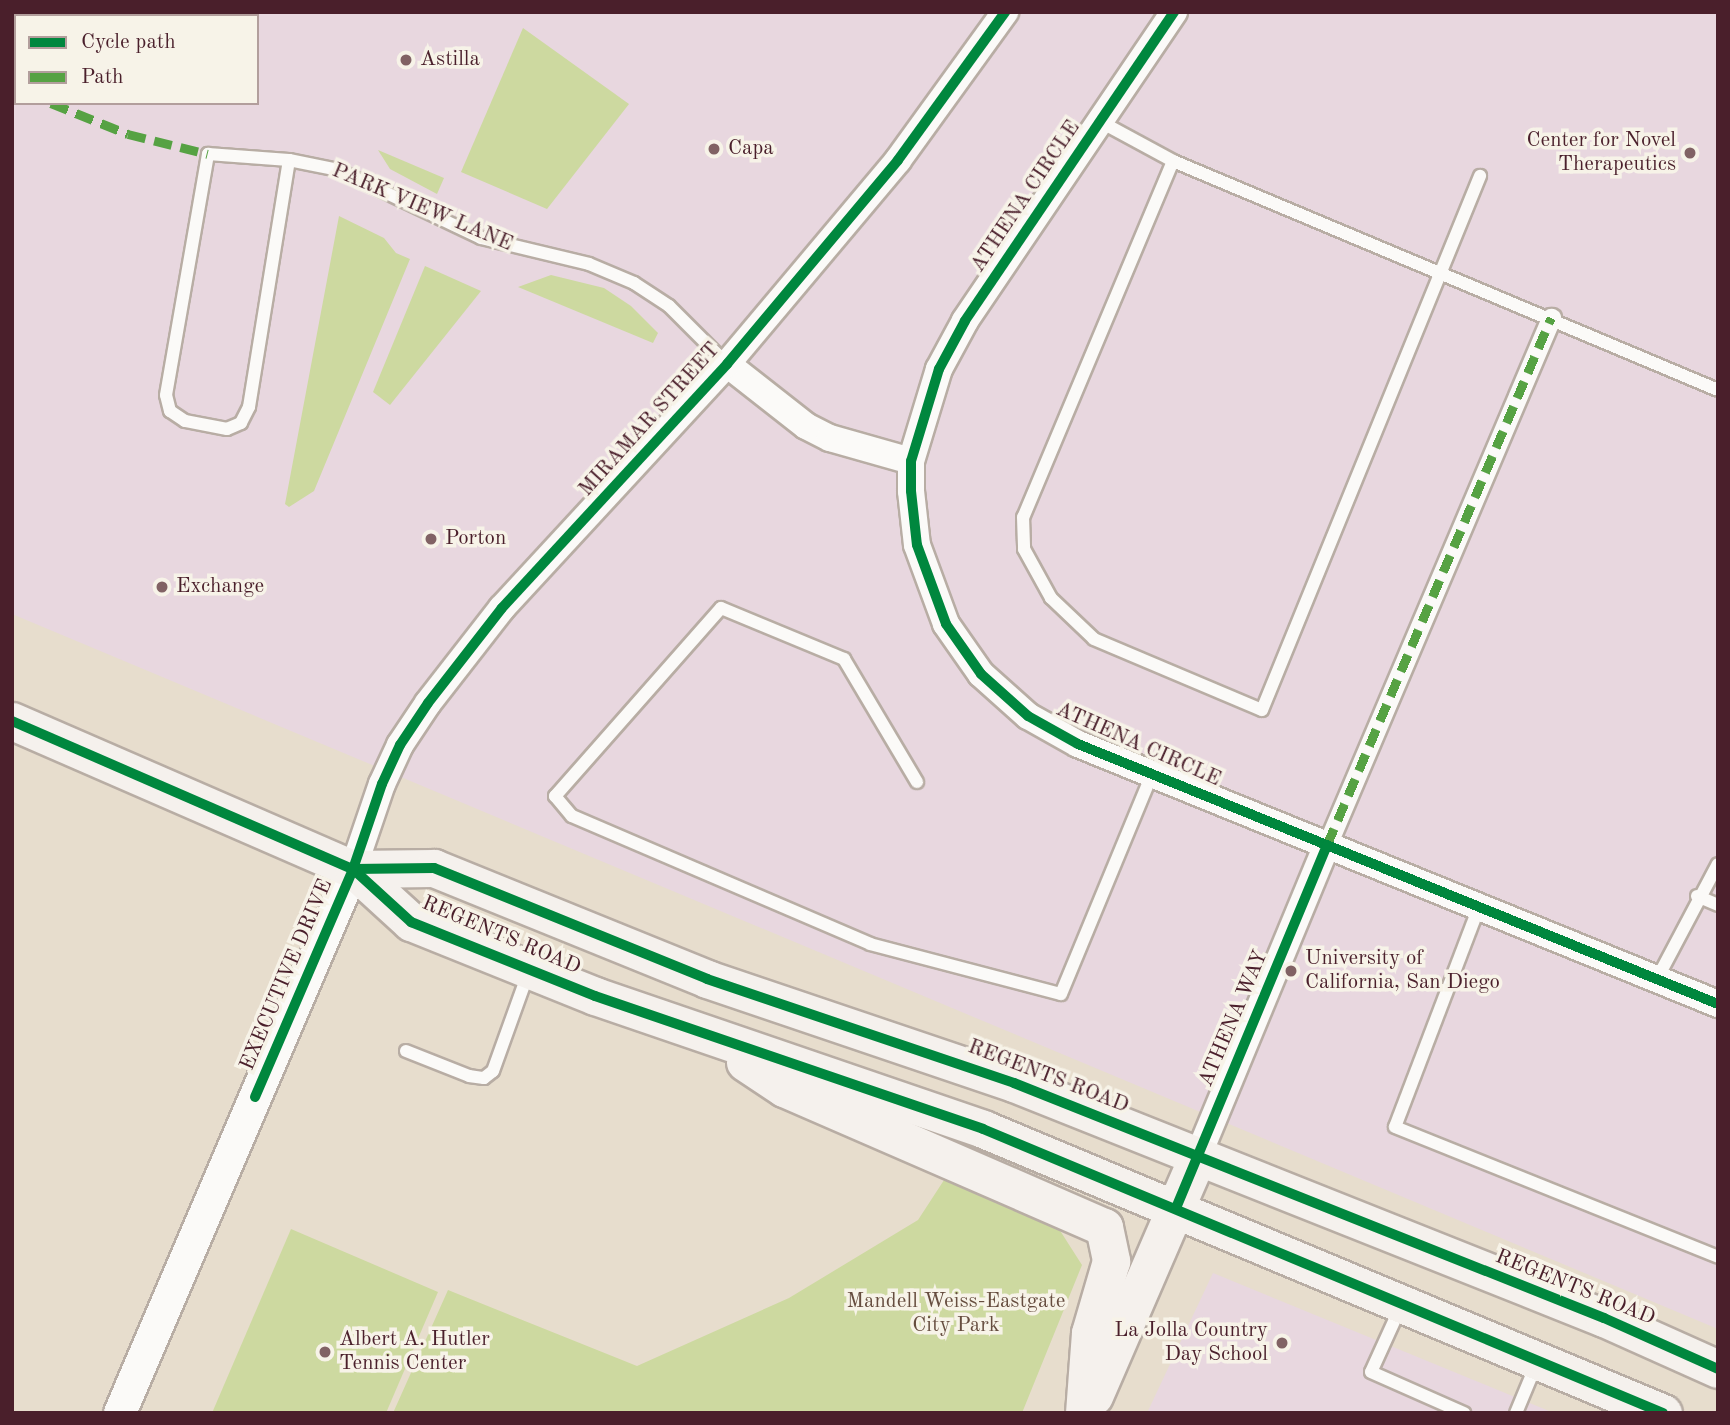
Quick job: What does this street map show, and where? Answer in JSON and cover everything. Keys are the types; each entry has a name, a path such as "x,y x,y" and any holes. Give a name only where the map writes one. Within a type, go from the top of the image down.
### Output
{"main road":[{"name":"REGENTS ROAD","path":"12,721 354,869 411,922 529,970 700,1032 983,1129 1663,1413"},
{"name":"REGENTS ROAD","path":"354,869 434,868 707,979 1014,1083 1718,1368"},
{"path":"700,1032 784,1088 1104,1227 1111,1261 1090,1333 1085,1413"},
{"name":"ATHENA WAY","path":"1085,1413 1198,1156"}],"street":[{"name":"MIRAMAR STREET","path":"354,869 382,784 400,745 428,704 502,608 727,364 898,160 1005,12"},
{"name":"ATHENA CIRCLE","path":"1174,12 965,321 939,369 911,461 917,544 946,624 963,652 1028,716 1078,744 1718,1004"},
{"path":"1327,845 1550,317"},
{"path":"727,364 806,426 830,438 911,461"},
{"name":"ATHENA WAY","path":"1198,1156 1327,845"},
{"name":"EXECUTIVE DRIVE","path":"120,1413 354,869"}],"lane":[{"path":"1101,122 1172,161 1550,317 1718,390"},
{"name":"PARK VIEW LANE","path":"289,160 249,407 241,423 227,429 185,421 170,411 166,395 208,154 289,160 338,170 481,238 589,264 634,283 680,315 727,364"},
{"path":"1172,161 1023,517 1024,548 1051,598 1094,639 1171,675 1262,710 1480,176"},
{"path":"917,782 844,659 721,608 555,796 572,816 870,944 1061,994 1153,774"},
{"path":"1657,979 1697,896 1718,863"},
{"path":"1697,896 1718,905"},
{"path":"1479,907 1395,1127 1718,1257"},
{"path":"406,1051 469,1076 484,1078 493,1071 529,970"},
{"path":"1401,1305 1371,1372 1464,1413"},
{"path":"1516,1413 1538,1359"}],"shaded area":[{"name":"University of California, San Diego","path":"12,12 1718,12 1718,1329 12,614"},
{"name":"La Jolla Country Day School","path":"1213,1273 1554,1413 1147,1413"}],"green space":[{"path":"523,28 629,104 547,209 461,172"},
{"path":"378,150 444,178 437,194 390,169"},
{"path":"339,216 384,238 396,253 410,259 314,491 289,507 285,504"},
{"path":"425,266 481,291 390,405 373,392"},
{"path":"551,275 604,288 631,306 658,333 653,343 518,287"},
{"name":"Mandell Weiss-Eastgate City Park","path":"946,1177 1059,1229 1082,1265 1022,1413 393,1413 448,1290 637,1366 789,1298 918,1220"},
{"name":"Albert A. Hutler Tennis Center","path":"291,1229 438,1292 386,1413 212,1413"}],"marked path":[{"path":"56,105 128,134 208,154"},
{"path":"1327,845 1551,318"}],"cycle path":[{"path":"255,1097 353,869 382,784 400,745 428,703 502,608 727,364 898,160 1005,12"},
{"path":"1174,12 965,321 939,369 911,461 911,491 917,545 946,624 981,674 1028,716 1078,744 1718,1004"},
{"path":"12,721 353,869 411,922 595,996 983,1129 1663,1413"},
{"path":"1176,1208 1327,845"},
{"path":"353,869 434,868 707,979 1014,1083 1604,1318 1718,1369"}],"place":[{"name":"Astilla","path":"406,60"},
{"name":"Capa","path":"714,149"},
{"name":"Center for Novel Therapeutics","path":"1690,153"},
{"name":"Porton","path":"431,539"},
{"name":"Exchange","path":"162,587"},
{"name":"University of California, San Diego","path":"1291,971"},
{"name":"La Jolla Country Day School","path":"1282,1343"},
{"name":"Albert A. Hutler Tennis Center","path":"325,1352"}]}
